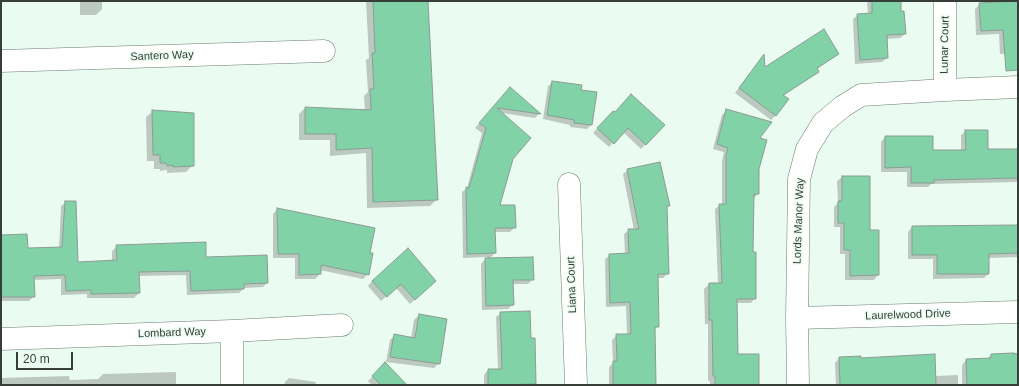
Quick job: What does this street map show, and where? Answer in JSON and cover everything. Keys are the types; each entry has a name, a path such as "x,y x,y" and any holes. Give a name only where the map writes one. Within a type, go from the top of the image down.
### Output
{"street":[{"name":"Lunar Court","path":"945,1 945,90"},
{"name":"Santero Way","path":"1,61 324,51"},
{"name":"Lords Manor Way","path":"798,385 797,318 799,179 808,149 823,123 842,107 861,95 1018,87"},
{"name":"Liana Court","path":"569,184 576,385"},
{"name":"Laurelwood Drive","path":"797,318 1018,312"},
{"name":"Lombard Way","path":"1,339 232,331 342,325"},
{"path":"232,331 232,385"}],"building":[{"path":"373,1 428,1 438,200 373,202 372,148 336,150 336,134 305,134 305,107 371,110 370,89 374,89 372,53 375,53"},
{"path":"872,1 901,1 901,11 904,11 906,34 887,35 888,58 860,60 857,14 872,13"},
{"path":"1018,1 1018,70 1006,71 1003,30 981,31 979,3"},
{"path":"824,29 839,54 817,68 819,72 783,95 789,99 776,116 739,88 764,54 765,67"},
{"path":"552,81 582,85 581,90 597,92 592,125 574,123 574,120 547,115"},
{"path":"510,87 541,114 497,108 531,138 513,159 500,205 515,205 516,228 495,228 496,253 467,254 466,187 469,188 486,128 479,123"},
{"path":"631,94 665,125 646,145 628,128 614,144 597,128 613,111 615,112"},
{"path":"726,109 772,122 760,138 767,140 759,169 759,194 754,194 753,252 756,252 756,299 737,299 738,354 759,354 759,385 715,385 715,376 713,376 712,320 709,320 709,283 722,283 719,204 726,204 726,155 728,148 717,144"},
{"path":"152,110 194,113 194,166 167,166 166,163 160,163 160,155 153,155"},
{"path":"965,130 988,130 988,149 1018,149 1018,178 934,180 934,183 911,183 911,167 885,168 885,136 933,136 933,150 966,150"},
{"path":"660,162 670,206 667,206 669,274 658,274 659,327 655,327 656,385 613,385 613,361 617,361 616,334 631,334 630,302 610,303 609,254 629,253 628,229 639,229 627,169"},
{"path":"842,176 870,176 870,230 879,230 879,275 850,276 850,250 844,250 844,223 838,223 838,201 842,201"},
{"path":"65,201 76,201 78,262 117,260 116,245 206,242 206,257 267,255 268,283 244,284 244,289 191,291 190,271 139,272 140,293 91,294 91,290 66,291 65,275 34,276 35,297 1,297 1,235 27,234 28,248 62,247"},
{"path":"277,208 375,228 370,253 373,253 369,275 321,265 321,274 299,275 299,254 278,254"},
{"path":"1018,225 1018,253 989,254 989,274 937,274 937,255 912,255 912,226"},
{"path":"408,248 436,281 415,300 401,284 387,297 372,281"},
{"path":"533,257 534,280 513,280 514,305 486,306 485,258"},
{"path":"530,311 531,338 535,338 536,384 488,385 488,369 502,369 500,312"},
{"path":"419,314 447,319 440,364 390,357 394,334 415,338"},
{"path":"935,354 936,385 840,385 839,357 861,356 861,358"},
{"path":"991,354 1018,354 1018,385 967,385 966,359 991,358"},
{"path":"385,362 407,385 381,385 372,376"}]}
